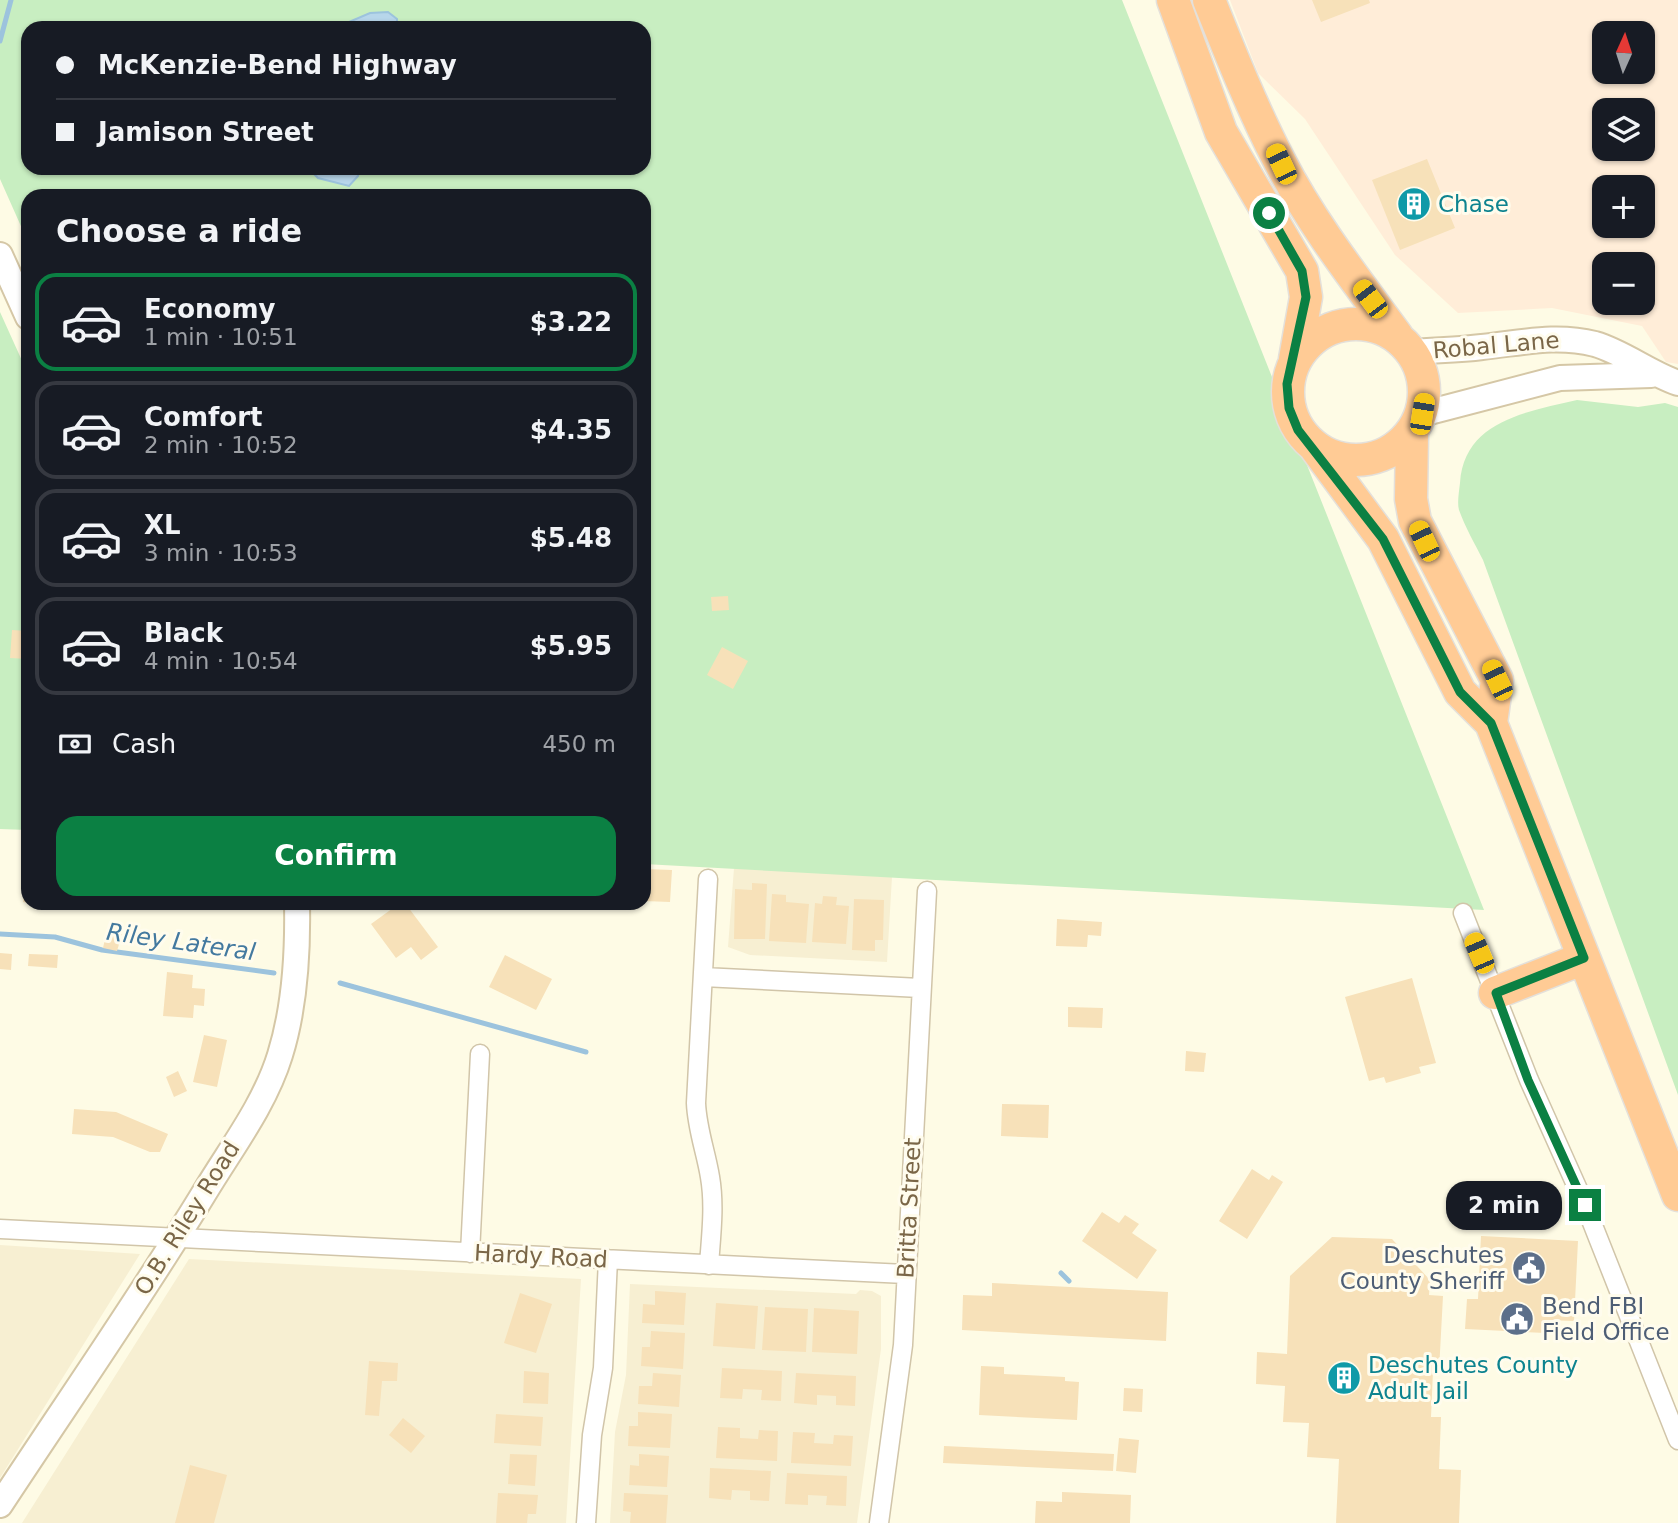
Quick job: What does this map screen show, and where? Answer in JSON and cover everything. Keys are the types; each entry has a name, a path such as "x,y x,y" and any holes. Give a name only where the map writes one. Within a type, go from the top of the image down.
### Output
{"highway":[{"path":"1173,0 1221,132 1302,271 1304,313 1287,384 1289,408 1298,430 1315,447 1383,539 1460,692 1491,723 1678,1195"},
{"path":"1209,0 1241,79 1281,164 1337,255 1422,371 1425,393 1417,423 1411,499 1415,521 1497,680 1491,723"},
{"path":"1294,361 1308,342 1328,329 1352,323 1376,326 1404,344"},
{"path":"1315,447 1334,457 1366,459 1396,448 1417,423"},
{"path":"1496,993 1584,958"}],"street":[{"path":"0,255 21,302"},
{"name":"Robal Lane","path":"1404,344 1485,347 1531,339 1571,339 1599,345 1667,379"},
{"name":"Robal Lane","path":"1417,423 1560,378 1667,379"},
{"path":"708,879 696,1124 710,1179 713,1208 709,1265"},
{"name":"Britta Street","path":"879,1523 903,1345 927,891"},
{"name":"O.B. Riley Road","path":"0,1505 177,1238 264,1095 280,1055 294,981 297,910"},
{"path":"1462,913 1496,993 1528,1080 1585,1205 1678,1440"},
{"path":"703,977 920,988"},
{"path":"470,1252 480,1054"},
{"name":"Hardy Road","path":"0,1229 905,1274"},
{"path":"586,1523 592,1435 603,1368 608,1259"}],"shaded area":[{"path":"1230,0 1678,0 1678,364 1666,362 1642,326 1552,308 1458,313 1395,255 1305,119 1258,73"},
{"path":"734,868 892,877 887,962 750,955 728,947"},
{"path":"0,1245 140,1254 0,1478"},
{"path":"189,1259 581,1279 566,1523 22,1523"},
{"path":"630,1284 856,1294 860,1290 872,1291 881,1296 881,1349 857,1523 610,1523 615,1432 626,1375"}],"green space":[{"path":"0,0 1122,0 1484,910 651,864 651,189 21,189 21,226 0,179"},
{"path":"0,312 21,358 21,830 0,829"},
{"path":"1577,400 1638,407 1665,403 1678,407 1678,1095 1483,560 1458,507 1464,462 1485,433 1519,415"}],"water":[{"path":"388,12 397,21 351,21 370,13"},
{"path":"315,175 358,175 349,186"}],"building":[{"path":"1312,0 1369,0 1370,3 1321,22"},
{"name":"Chase","path":"1427,159 1455,228 1400,250 1372,180"},
{"path":"728,596 729,610 712,611 711,597"},
{"path":"12,630 21,631 21,659 10,658"},
{"path":"722,647 748,661 733,689 707,675"},
{"path":"651,869 672,870 670,902 651,901"},
{"path":"752,883 767,884 765,939 734,939 735,889 752,890"},
{"path":"772,894 786,895 786,902 809,904 806,943 769,941"},
{"path":"823,896 837,897 836,905 849,906 846,944 812,942 815,903 822,904"},
{"path":"854,899 884,900 883,940 875,940 875,951 852,950"},
{"path":"390,910 410,910 438,947 421,960 411,947 396,958 371,924"},
{"path":"1057,919 1102,922 1101,936 1088,935 1087,947 1056,946"},
{"path":"107,930 122,934 117,951 103,948"},
{"path":"0,953 12,954 11,970 0,969"},
{"path":"29,954 58,955 57,968 28,966"},
{"path":"505,955 552,979 536,1010 489,987"},
{"path":"167,972 193,975 192,988 205,989 204,1006 194,1005 193,1018 163,1016"},
{"path":"1412,978 1436,1063 1419,1067 1421,1073 1386,1083 1384,1077 1369,1081 1345,997"},
{"path":"1068,1007 1103,1008 1102,1028 1068,1027"},
{"path":"204,1035 227,1040 217,1087 193,1082"},
{"path":"1186,1051 1206,1053 1204,1072 1185,1071"},
{"path":"178,1071 187,1091 174,1097 166,1077"},
{"path":"1002,1104 1049,1105 1048,1138 1001,1136"},
{"path":"74,1109 116,1112 168,1134 160,1152 150,1152 113,1137 72,1134"},
{"path":"1252,1169 1269,1180 1272,1175 1283,1182 1247,1239 1219,1221"},
{"path":"1495,1209 1545,1213 1544,1228 1494,1225"},
{"path":"1102,1212 1119,1223 1125,1215 1139,1224 1132,1233 1157,1250 1137,1279 1082,1241"},
{"path":"1481,1236 1578,1241 1574,1321 1546,1320 1545,1333 1465,1329 1467,1299 1478,1299"},
{"name":"Deschutes County Adult Jail","path":"1332,1237 1392,1239 1430,1280 1429,1295 1443,1296 1439,1371 1433,1371 1431,1417 1441,1417 1439,1469 1461,1470 1459,1523 1336,1523 1339,1459 1307,1457 1309,1423 1283,1422 1285,1386 1256,1384 1257,1352 1287,1354 1290,1276"},
{"path":"992,1283 1168,1292 1166,1341 962,1330 963,1295 992,1296"},
{"path":"655,1291 686,1293 684,1325 642,1323 643,1304 655,1305"},
{"path":"520,1293 552,1304 536,1353 504,1343"},
{"path":"716,1303 758,1306 755,1349 713,1346"},
{"path":"765,1307 808,1309 806,1352 762,1350"},
{"path":"814,1308 859,1311 857,1354 812,1352"},
{"path":"651,1331 685,1333 683,1369 641,1366 642,1347 650,1347"},
{"path":"369,1361 398,1363 397,1381 382,1381 379,1416 365,1415"},
{"path":"981,1366 1004,1367 1004,1374 1065,1377 1065,1381 1079,1382 1077,1420 979,1415"},
{"path":"722,1368 782,1371 781,1401 761,1400 762,1390 743,1389 742,1399 720,1398"},
{"path":"524,1371 549,1373 548,1404 523,1403"},
{"path":"653,1373 681,1375 679,1407 638,1404 639,1386 652,1386"},
{"path":"796,1373 856,1376 855,1406 836,1405 836,1396 817,1395 817,1405 794,1403"},
{"path":"1124,1388 1143,1389 1142,1412 1123,1411"},
{"path":"638,1412 672,1414 670,1448 628,1446 629,1426 638,1426"},
{"path":"496,1414 543,1417 541,1446 494,1443"},
{"path":"403,1418 425,1436 411,1453 389,1435"},
{"path":"718,1427 740,1428 740,1438 758,1439 759,1430 778,1431 777,1461 716,1458"},
{"path":"793,1432 815,1433 814,1443 833,1444 834,1435 853,1436 851,1466 791,1463"},
{"path":"1119,1438 1139,1440 1136,1473 1116,1471"},
{"path":"944,1446 1114,1454 1113,1471 943,1463"},
{"path":"510,1454 537,1455 535,1486 508,1484"},
{"path":"639,1454 669,1456 667,1487 629,1485 630,1465 639,1466"},
{"path":"190,1465 227,1475 214,1523 175,1523"},
{"path":"710,1468 771,1471 769,1501 750,1500 750,1491 732,1490 731,1500 709,1498"},
{"path":"787,1473 847,1476 846,1506 826,1505 827,1496 808,1495 808,1505 785,1504"},
{"path":"1062,1492 1131,1495 1130,1523 1035,1523 1036,1501 1062,1502"},
{"path":"498,1493 538,1495 536,1514 528,1514 527,1523 496,1523"},
{"path":"624,1493 668,1495 666,1523 630,1523 631,1512 623,1511"}],"waterway":[{"path":"0,41 11,0"},
{"name":"Riley Lateral","path":"0,934 55,937 102,950 274,973"},
{"name":"Riley Lateral","path":"340,983 586,1052"},
{"name":"Riley Lateral","path":"1061,1273 1069,1281"}],"place":[{"name":"Chase","path":"1414,204"},
{"name":"Deschutes County Sheriff","path":"1529,1268"},
{"name":"Bend FBI Field Office","path":"1517,1319"},
{"name":"Deschutes County Adult Jail","path":"1344,1378"}],"route":[{"path":"1269,213 1302,271 1306,297 1287,384 1289,408 1298,430 1315,447 1383,539 1460,692 1491,723 1584,958 1496,993 1528,1080 1585,1205"}]}
